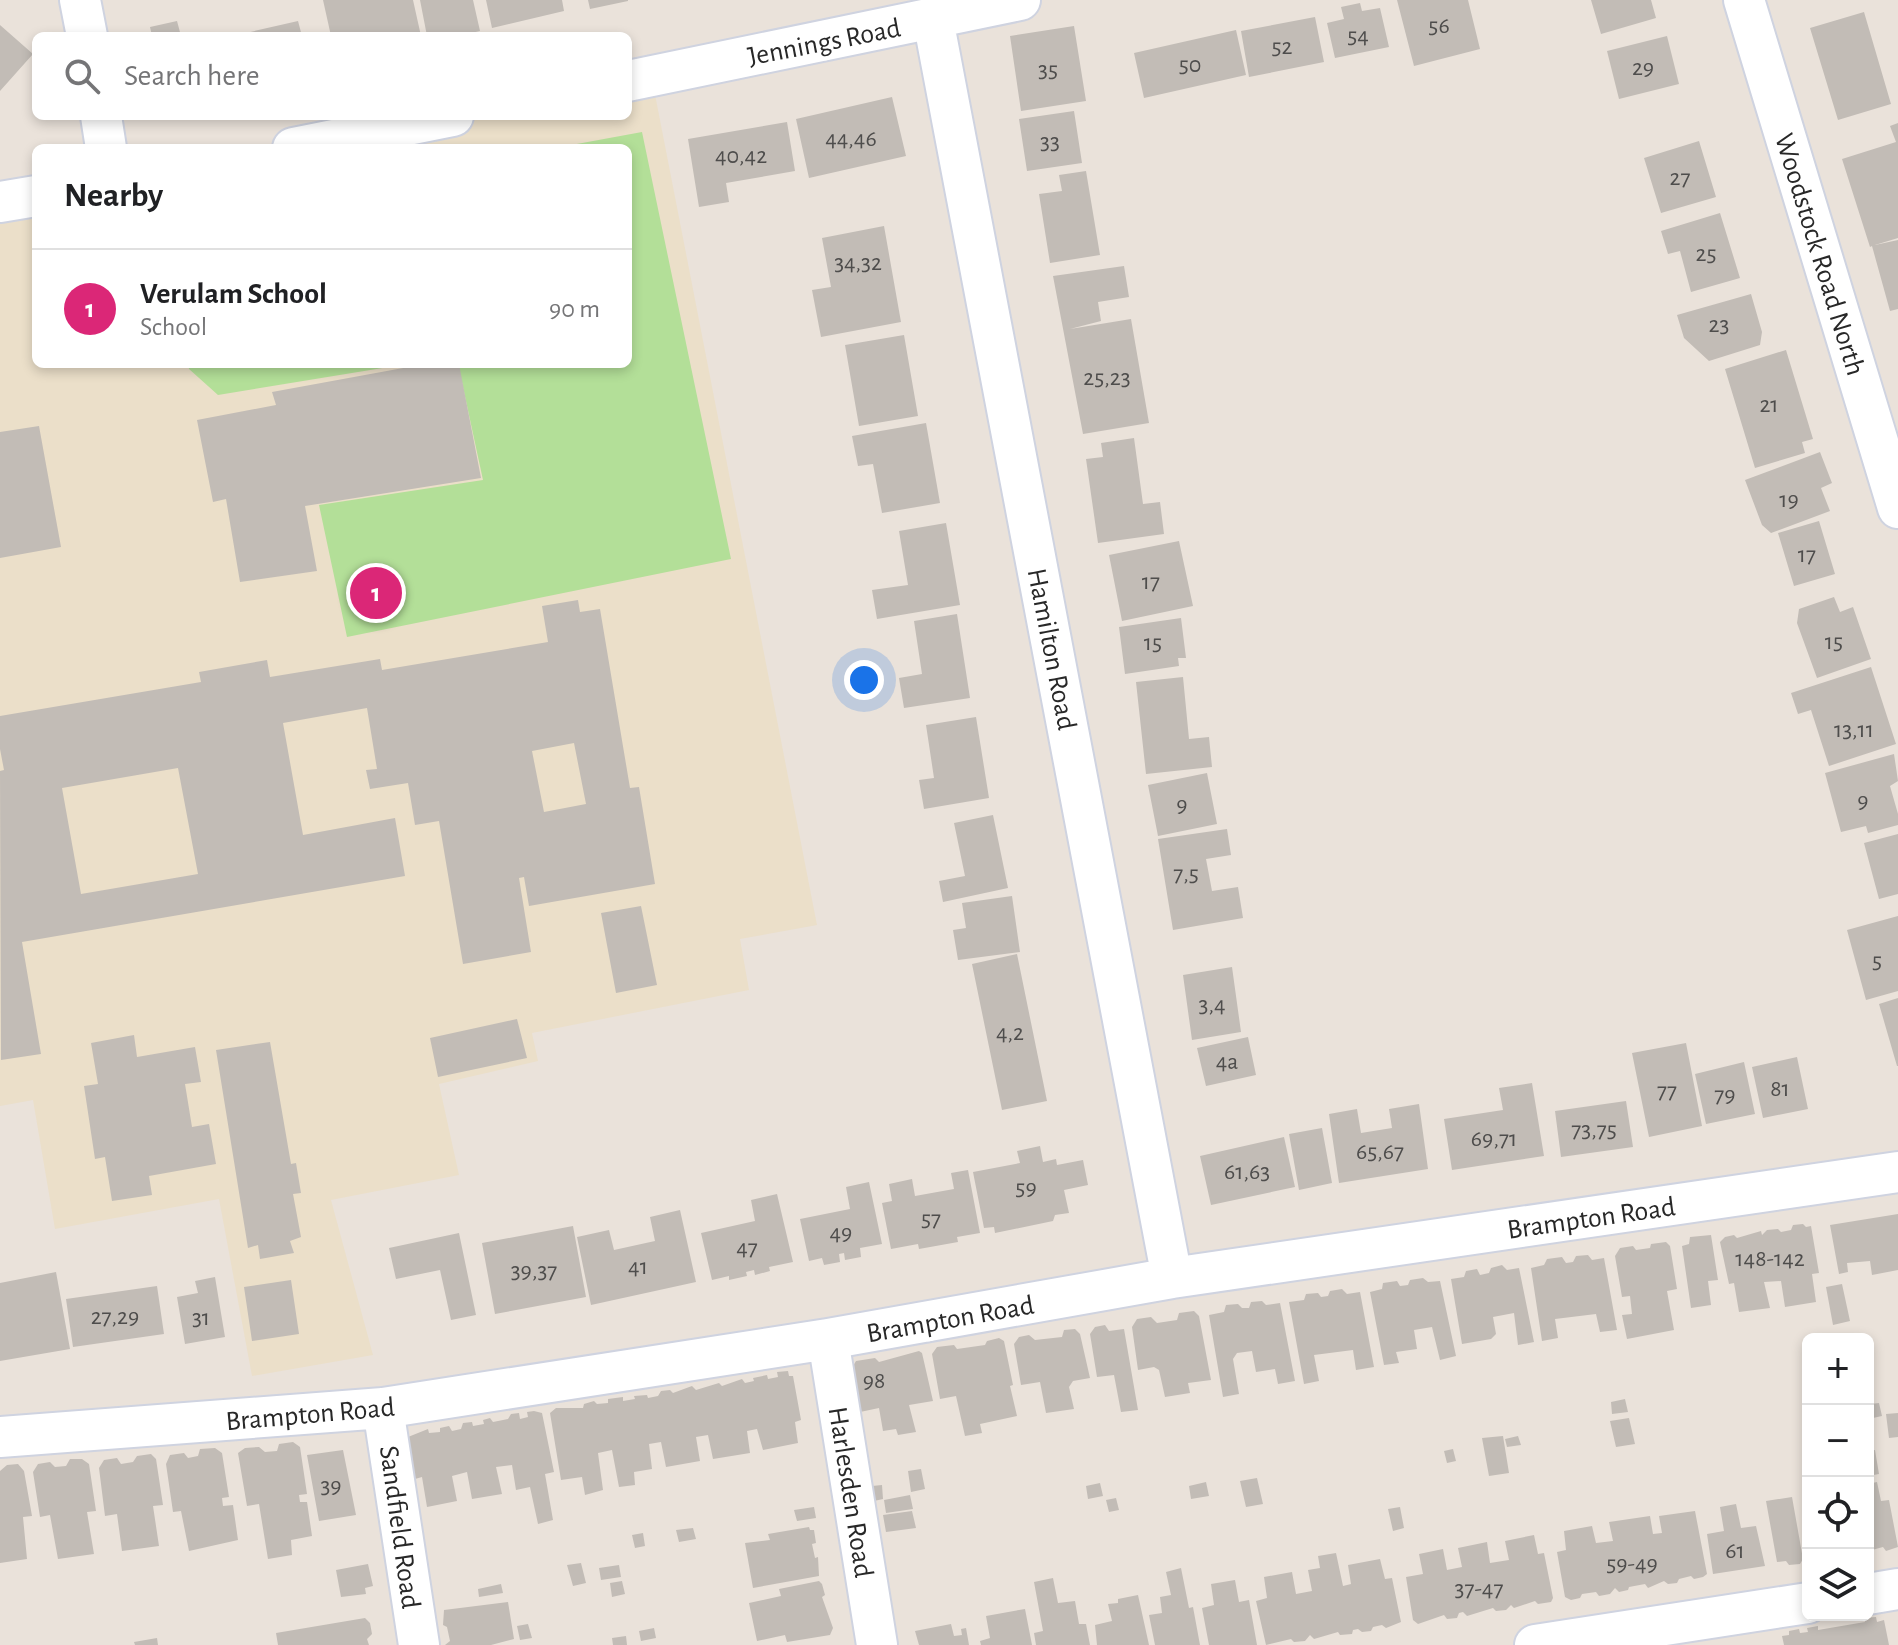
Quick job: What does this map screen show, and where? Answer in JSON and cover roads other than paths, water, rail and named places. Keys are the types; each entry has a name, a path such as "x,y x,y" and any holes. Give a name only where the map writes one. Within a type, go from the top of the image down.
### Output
{"street":[{"path":"80,0 86,32"},
{"name":"Jennings Road","path":"632,80 1020,0"},
{"name":"Woodstock Road North","path":"1744,0 1898,508"},
{"name":"Hamilton Road","path":"933,19 1172,1278"},
{"path":"102,120 105,144"},
{"path":"313,144 433,120"},
{"path":"0,202 32,197"},
{"name":"Brampton Road","path":"0,1437 383,1408 828,1339 1172,1278 1898,1172"},
{"name":"Harlesden Road","path":"828,1339 877,1645"},
{"name":"Sandfield Road","path":"383,1408 419,1645"},
{"path":"1874,1593 1898,1589"},
{"path":"1535,1645 1802,1604"}],"place":[{"name":"Verulam School","path":"376,593"}]}
